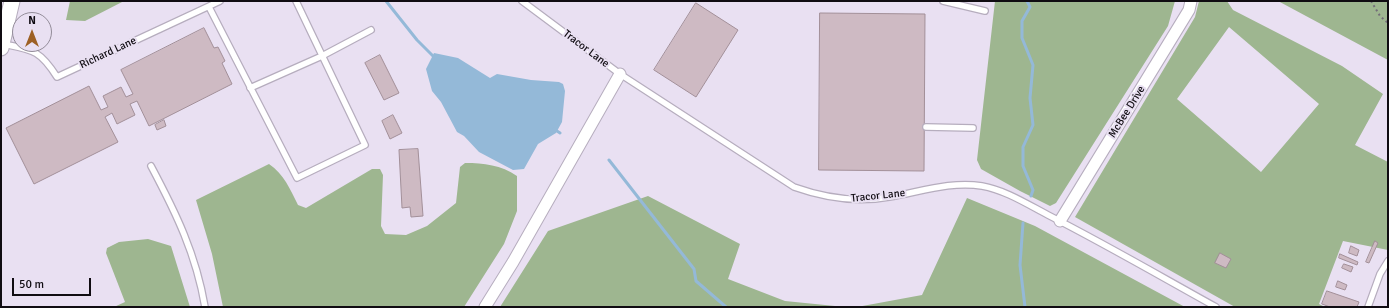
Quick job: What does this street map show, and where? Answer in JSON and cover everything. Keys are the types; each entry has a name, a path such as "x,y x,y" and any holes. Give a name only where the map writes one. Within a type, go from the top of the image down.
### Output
{"main road":[{"path":"1,46 12,1"}],"street":[{"name":"McBee Drive","path":"1060,221 1189,10 1191,1"},
{"path":"485,307 513,262 620,74"}],"lane":[{"name":"Richard Lane","path":"1,46 34,51 45,59 56,77 220,1"},
{"path":"209,7 297,178 365,145 296,1"},
{"name":"Tracor Lane","path":"522,1 620,74 784,182 808,192 826,197 864,200 888,197 942,186 982,186 1004,193 1060,221 1216,307"},
{"path":"944,1 985,11"},
{"path":"250,88 322,56 371,30"},
{"path":"926,127 973,128"},
{"path":"151,166 184,231 205,307"},
{"path":"1368,307 1380,274 1388,261"}],"path":[{"path":"1371,1 1380,16 1388,23"}],"green space":[{"path":"70,1 124,1 85,21 66,20"},
{"path":"995,1 1175,1 1168,26 1056,203 1050,206 981,169 977,160"},
{"path":"1199,1 1227,1 1233,10 1342,66 1383,94 1355,145 1388,162 1388,250 1343,241 1319,304 1325,307 1235,307 1075,217 1195,17","holes":["1229,27 1319,104 1261,172 1177,99"]},
{"path":"1278,1 1388,1 1388,60"},
{"path":"465,163 492,165 505,169 517,176 517,211 504,244 464,307 223,307 212,254 196,200 269,164 283,177 298,205 306,208 372,169 380,169 383,175 381,226 385,234 406,235 427,226 456,203 460,167"},
{"path":"648,196 740,244 728,279 785,301 845,307 500,307 548,231"},
{"path":"967,198 1035,226 1185,307 857,307 922,295"},
{"path":"148,239 171,246 190,307 114,307 125,302 106,253 107,248 119,242"}],"water":[{"path":"434,53 458,58 490,78 497,74 531,80 559,82 563,84 565,91 562,122 556,133 538,144 524,169 513,170 479,152 464,136 457,132 441,102 432,91 426,69"}],"building":[{"path":"696,3 738,30 696,97 654,70"},
{"path":"820,13 925,14 924,171 819,170"},
{"path":"204,28 214,48 218,47 225,61 222,63 232,84 149,126 137,101 130,104 135,115 117,124 112,113 105,117 118,142 34,184 6,128 89,86 101,110 108,107 103,96 121,87 126,97 133,94 121,70"},
{"path":"380,55 399,93 384,100 365,63"},
{"path":"393,115 402,133 390,139 382,121"},
{"path":"164,120 166,126 157,130 155,125"},
{"path":"418,149 423,216 411,217 410,207 402,208 399,150"},
{"path":"1375,241 1378,243 1369,263 1366,262"},
{"path":"1351,246 1359,250 1357,256 1349,253"},
{"path":"1220,253 1231,259 1226,268 1215,263"},
{"path":"1340,254 1358,262 1357,265 1339,258"},
{"path":"1344,264 1353,267 1351,272 1342,268"},
{"path":"1338,281 1347,285 1345,290 1336,287"},
{"path":"1327,291 1359,302 1357,307 1330,307 1322,304"}],"waterway":[{"path":"386,1 417,40 434,57"},
{"path":"1027,1 1030,7 1022,21 1022,38 1033,65 1030,98 1033,125 1023,147 1023,166 1033,190 1031,196"},
{"path":"554,129 560,133"},
{"path":"609,160 694,269 696,281 726,307"},
{"path":"1023,223 1020,265 1025,307"}]}
